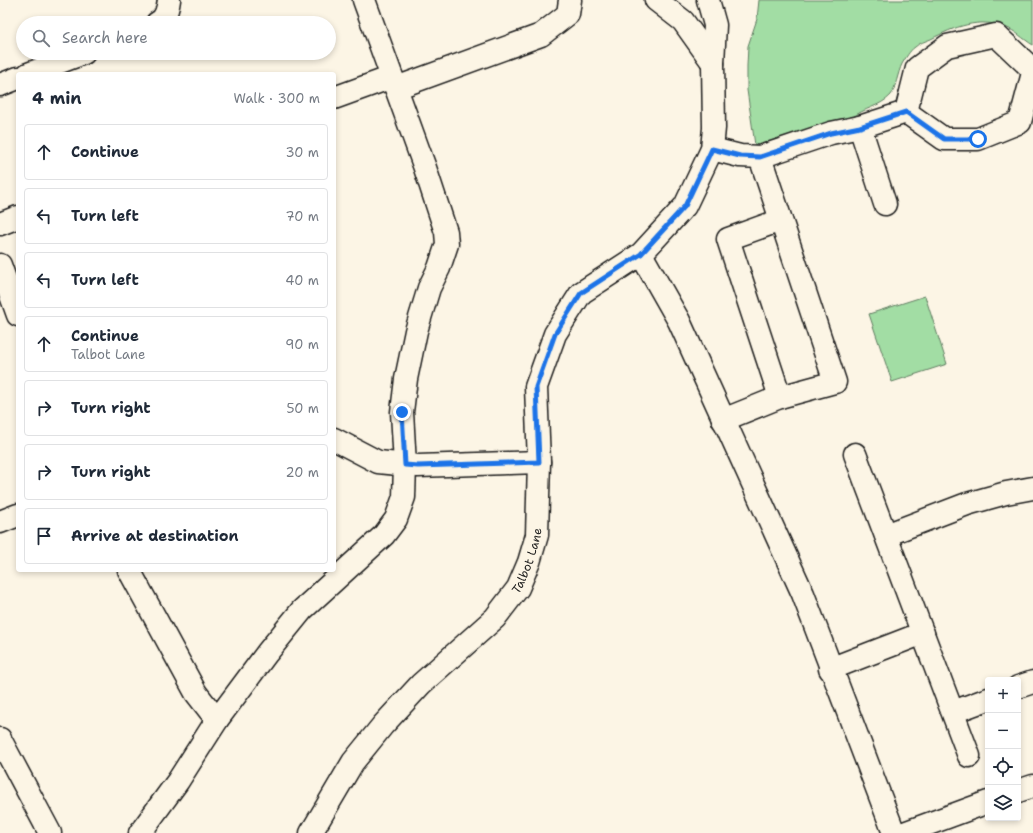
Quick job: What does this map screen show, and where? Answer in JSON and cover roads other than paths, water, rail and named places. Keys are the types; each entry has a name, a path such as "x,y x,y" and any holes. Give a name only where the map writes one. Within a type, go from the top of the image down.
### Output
{"street":[{"path":"164,16 167,11 169,0"},
{"path":"140,833 178,781 217,720 267,653 302,610 379,539 396,519 404,497 405,465 402,412 406,379 416,331 429,288 439,268 447,244 446,232 425,168 364,0"},
{"path":"336,97 394,82 541,35 568,14 570,0"},
{"path":"656,0 683,21 713,63"},
{"name":"Talbot Lane","path":"311,833 353,762 383,725 421,684 495,618 518,588 529,562 537,535 539,462 536,387 555,334 581,293 641,254 685,206 712,149 714,128 713,63 715,25 708,0"},
{"path":"906,112 917,68 947,46 996,35 1033,70"},
{"path":"33,72 65,60"},
{"path":"906,112 944,139 978,139 1020,122 1033,73"},
{"path":"0,85 16,79"},
{"path":"712,149 740,156 760,157 831,133 860,127 906,112"},
{"path":"860,127 885,204"},
{"path":"723,420 780,397 835,382 760,157"},
{"path":"0,224 16,218"},
{"path":"780,397 728,239 781,220"},
{"path":"641,254 679,321 803,594 830,669 894,833"},
{"path":"0,265 16,309"},
{"path":"336,440 378,462 405,465 418,466 539,462"},
{"path":"855,454 969,756"},
{"path":"886,535 967,504 1006,493 1033,488"},
{"path":"0,522 16,516"},
{"path":"130,572 196,693 217,720"},
{"path":"830,669 923,633"},
{"path":"1021,686 1033,682"},
{"path":"953,712 985,700"},
{"path":"0,739 50,833"},
{"path":"1021,790 1033,786"},
{"path":"904,833 985,803"}]}
